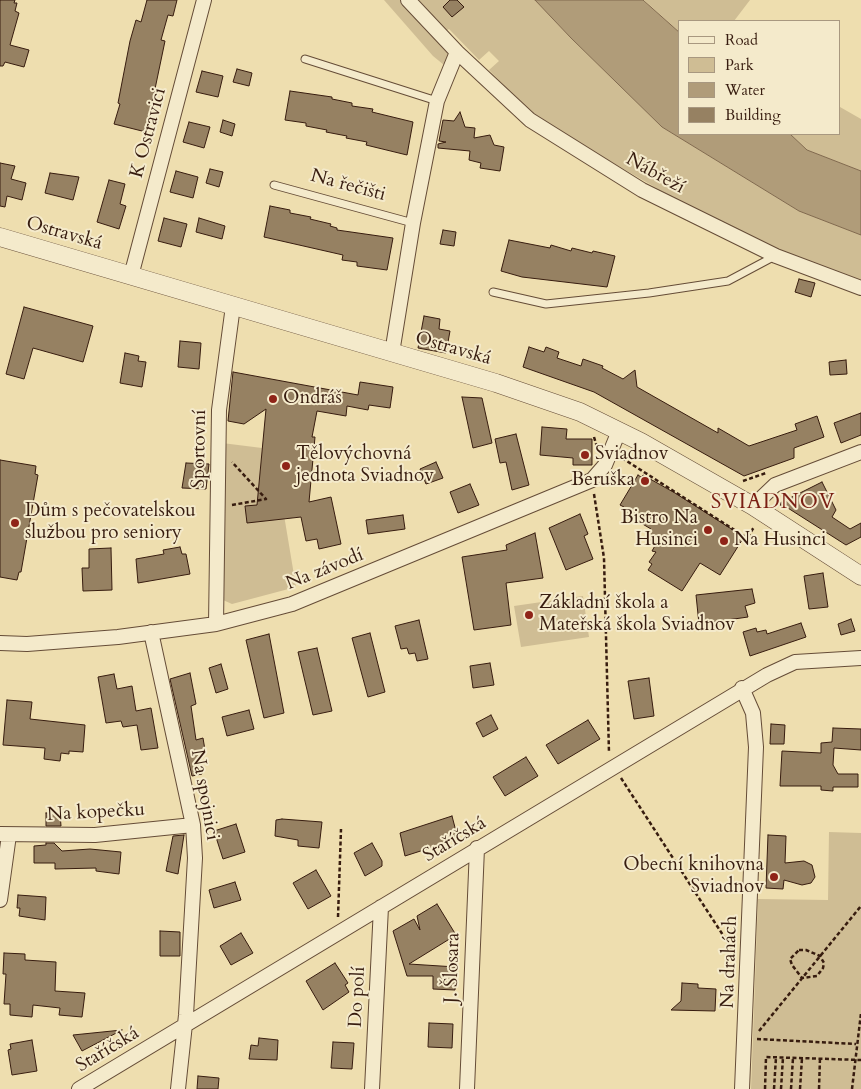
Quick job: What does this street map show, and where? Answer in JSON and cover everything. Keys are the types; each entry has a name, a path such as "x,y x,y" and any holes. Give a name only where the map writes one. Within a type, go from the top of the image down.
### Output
{"street":[{"name":"K Ostravici","path":"131,276 204,0"},
{"name":"Nábřeží","path":"408,0 457,52 530,120 642,190 776,256 861,288"},
{"path":"392,353 412,223 437,101 457,52"},
{"name":"Ostravská","path":"0,237 392,353 580,412 619,431 753,506 861,576"},
{"name":"Sportovní","path":"216,624 219,410 233,306"},
{"name":"Na závodí","path":"0,643 27,644 216,624 292,604 592,480 606,466 619,431"},
{"path":"753,506 775,485 861,452"},
{"name":"Na spojnici","path":"152,632 193,825 195,858 185,1027 178,1089"},
{"name":"Staříčská","path":"80,1089 742,688 796,662 861,658"},
{"name":"Na drahách","path":"742,688 753,713 756,747 742,1089"},
{"name":"Na kopečku","path":"4,835 95,834 193,825"},
{"path":"0,900 4,835"},
{"name":"J. Šlosara","path":"467,1089 477,848"},
{"name":"Do polí","path":"372,1089 381,907"}],"lane":[{"path":"305,59 437,101"},
{"name":"Na řečišti","path":"274,185 412,223"},
{"path":"493,292 546,304 649,293 728,281 776,256"}],"path":[{"path":"218,446 266,499 218,508"},
{"path":"592,480 604,558 611,768 748,974"},
{"path":"782,513 780,504 792,495"},
{"path":"338,933 341,829"},
{"path":"856,1044 752,1039 861,906"},
{"path":"799,950 806,950 820,956 824,963 823,968 817,976 810,979 802,978 792,965 790,959 799,950"},
{"path":"852,1089 854,1059 861,1013"},
{"path":"765,1089 766,1057 861,1060"},
{"path":"774,1089 776,1057"},
{"path":"781,1089 782,1057"},
{"path":"791,1089 793,1058"},
{"path":"800,1089 802,1058"},
{"path":"819,1089 820,1058"}],"green space":[{"path":"384,0 402,0 450,51 444,65 433,56"},
{"path":"417,0 535,0 662,127 799,211 861,235 861,282 771,247 715,222 553,128 529,112 489,70 499,61 489,51 479,60 449,29 446,31"},
{"path":"644,0 750,0 735,20 678,20 678,31"},
{"path":"841,108 861,119 861,171 807,150 791,135 841,135"},
{"path":"222,443 262,448 259,485 281,497 296,587 232,604 223,600"},
{"path":"583,596 589,637 521,647 514,606"},
{"path":"829,832 861,833 861,1089 751,1089 758,899 828,900"}],"water":[{"path":"535,0 643,0 678,31 678,135 791,135 807,150 861,171 861,235 799,211 662,127"}],"building":[{"path":"0,0 15,0 14,3 17,3 15,11 19,13 10,45 29,50 24,67 5,62 3,66 0,66"},
{"path":"147,0 177,0 173,16 168,15 161,40 165,41 146,132 114,124 120,104 118,103 130,41 136,20 141,22"},
{"path":"450,0 457,0 464,7 452,17 443,7"},
{"path":"237,69 252,73 249,86 233,82"},
{"path":"202,71 223,76 218,97 196,92"},
{"path":"290,91 332,97 332,99 352,103 352,106 373,109 372,112 413,122 407,155 366,145 367,142 326,132 327,130 306,126 306,123 285,120"},
{"path":"460,112 465,127 475,128 474,138 490,135 494,145 504,147 500,171 480,168 481,163 469,160 470,151 438,148 438,144 446,142 439,141 443,120 454,121"},
{"path":"223,120 235,124 232,136 220,132"},
{"path":"189,122 210,127 204,148 183,142"},
{"path":"0,163 15,166 11,179 26,183 22,200 7,196 5,207 0,206"},
{"path":"210,169 223,172 219,187 206,183"},
{"path":"176,171 198,177 193,198 170,192"},
{"path":"50,173 79,177 73,200 45,193"},
{"path":"109,180 125,184 120,204 126,206 119,229 97,222"},
{"path":"270,206 290,210 290,213 311,217 310,219 331,224 330,226 337,228 337,230 393,238 387,270 357,266 357,262 342,260 343,255 264,237"},
{"path":"164,218 187,224 181,247 158,241"},
{"path":"199,218 225,226 222,239 196,232"},
{"path":"443,230 456,232 454,246 440,244"},
{"path":"509,240 550,248 551,245 571,251 572,248 615,256 607,287 522,277 501,271"},
{"path":"799,279 815,283 811,297 795,292"},
{"path":"24,307 93,326 83,362 33,348 24,379 6,374"},
{"path":"424,316 440,319 439,329 450,331 446,353 418,348"},
{"path":"180,341 201,343 199,369 178,367"},
{"path":"529,347 544,352 546,347 559,352 557,358 581,366 583,359 603,366 602,368 623,379 635,370 637,387 718,433 718,428 749,446 797,430 795,424 817,416 824,437 794,448 794,458 744,476 594,392 523,367"},
{"path":"125,353 139,356 138,361 146,362 142,387 120,383"},
{"path":"846,360 847,374 830,375 829,362"},
{"path":"233,372 358,395 360,382 393,387 390,408 369,405 368,410 347,406 346,416 317,411 312,437 315,437 309,502 331,497 341,544 319,549 317,539 306,541 301,517 247,523 245,506 257,505 266,409 244,424 228,421"},
{"path":"462,397 482,398 492,443 473,448"},
{"path":"861,413 861,435 841,443 834,423"},
{"path":"542,427 567,429 566,439 592,439 592,465 573,465 573,458 540,455"},
{"path":"516,434 529,485 512,490 506,462 500,463 495,439"},
{"name":"Dům s pečovatelskou službou pro seniory","path":"0,460 36,466 35,474 38,475 21,572 19,572 17,580 0,577"},
{"path":"436,462 443,478 426,484 420,469"},
{"path":"186,463 209,464 206,489 182,488"},
{"path":"638,475 641,477 643,475 675,493 744,537 720,575 700,563 682,591 648,570 652,564 649,562 656,552 652,551 656,544 646,537 651,529 624,513 624,507 620,505"},
{"path":"822,482 836,510 832,517 850,529 861,523 861,537 846,545 780,503"},
{"path":"470,484 479,505 458,513 450,492"},
{"path":"580,514 588,534 584,536 593,559 566,570 549,528"},
{"path":"403,515 405,529 368,534 366,520"},
{"path":"535,533 543,578 506,583 511,625 474,630 462,557 507,550 506,545"},
{"path":"180,547 182,554 186,554 190,574 138,583 136,559 164,554 163,550"},
{"path":"111,548 112,590 83,591 82,568 89,568 89,549"},
{"path":"823,573 828,607 809,609 804,576"},
{"path":"752,589 755,603 745,606 748,617 699,624 696,595"},
{"path":"851,619 855,631 841,635 838,624"},
{"path":"419,620 428,659 417,661 415,653 409,654 407,648 401,649 395,626"},
{"path":"801,623 806,637 750,656 743,632 756,628 757,632 766,630 767,634"},
{"path":"370,633 385,692 368,697 352,638"},
{"path":"269,634 284,713 264,718 246,640"},
{"path":"317,648 332,711 313,715 298,652"},
{"path":"490,663 494,685 473,688 470,666"},
{"path":"221,664 228,689 216,693 209,668"},
{"path":"190,673 196,704 191,706 196,740 203,738 205,750 198,752 202,774 192,776 170,679"},
{"path":"114,674 117,689 132,686 136,711 151,708 158,748 141,750 137,725 123,727 121,721 106,723 98,677"},
{"path":"649,678 654,716 634,719 628,681"},
{"path":"7,700 32,702 30,719 85,725 83,752 69,751 69,754 61,753 60,761 44,759 45,748 3,745"},
{"path":"249,710 254,729 227,736 222,717"},
{"path":"491,715 498,729 483,737 476,723"},
{"path":"588,720 600,739 558,764 546,745"},
{"path":"771,724 785,725 784,744 770,744"},
{"path":"833,728 861,729 861,750 834,748 833,765 838,774 858,774 858,787 833,787 833,791 821,790 821,786 780,786 782,751 821,753 821,743 832,742"},
{"path":"526,757 538,776 505,796 493,777"},
{"path":"46,813 60,813 61,826 46,826"},
{"path":"452,816 458,839 405,856 400,833"},
{"path":"276,820 322,822 319,848 298,846 298,840 275,836"},
{"path":"236,824 245,852 223,859 214,831"},
{"path":"184,835 178,874 166,871 173,836"},
{"path":"768,835 786,836 785,863 804,861 812,865 815,877 811,883 802,885 784,880 783,889 766,888"},
{"path":"46,843 54,843 62,851 90,849 121,852 119,874 96,871 96,868 55,869 55,863 34,863 34,846 46,845"},
{"path":"372,843 382,861 382,866 365,876 354,853"},
{"path":"316,870 331,896 308,909 293,883"},
{"path":"235,882 241,900 214,908 209,890"},
{"path":"18,895 46,897 45,920 19,916 20,908 17,908"},
{"path":"437,904 456,935 409,964 456,967 455,990 433,989 433,976 407,976 393,931 414,919 420,930 417,916"},
{"path":"160,931 180,932 180,956 160,956"},
{"path":"241,933 253,953 231,965 220,946"},
{"path":"4,953 25,954 25,960 56,962 55,991 85,993 82,1017 59,1015 60,1008 33,1005 32,1017 10,1015 10,1004 4,1004 6,974 3,974"},
{"path":"335,963 348,983 345,985 349,992 323,1010 306,981"},
{"path":"682,983 698,984 698,988 716,989 715,1011 671,1010 681,1001"},
{"path":"429,1023 453,1024 452,1048 428,1047"},
{"path":"122,1030 82,1051 73,1035"},
{"path":"259,1038 278,1040 277,1060 249,1059 251,1045 258,1046"},
{"path":"32,1040 37,1071 12,1075 8,1050 11,1049 10,1044"},
{"path":"333,1042 354,1043 352,1069 331,1068"},
{"path":"198,1076 219,1078 218,1089 197,1089"}],"place":[{"name":"Ondráš","path":"273,399"},
{"name":"Sviadnov","path":"585,455"},
{"name":"Tělovýchovná jednota Sviadnov","path":"286,466"},
{"name":"Beruška","path":"645,481"},
{"name":"Dům s pečovatelskou službou pro seniory","path":"15,523"},
{"name":"Bistro Na Husinci","path":"708,530"},
{"name":"Na Husinci","path":"724,541"},
{"name":"Základní škola a Mateřská škola Sviadnov","path":"529,615"},
{"name":"Obecní knihovna Sviadnov","path":"774,877"}],"district":[{"name":"SVIADNOV","path":"773,503"}]}
